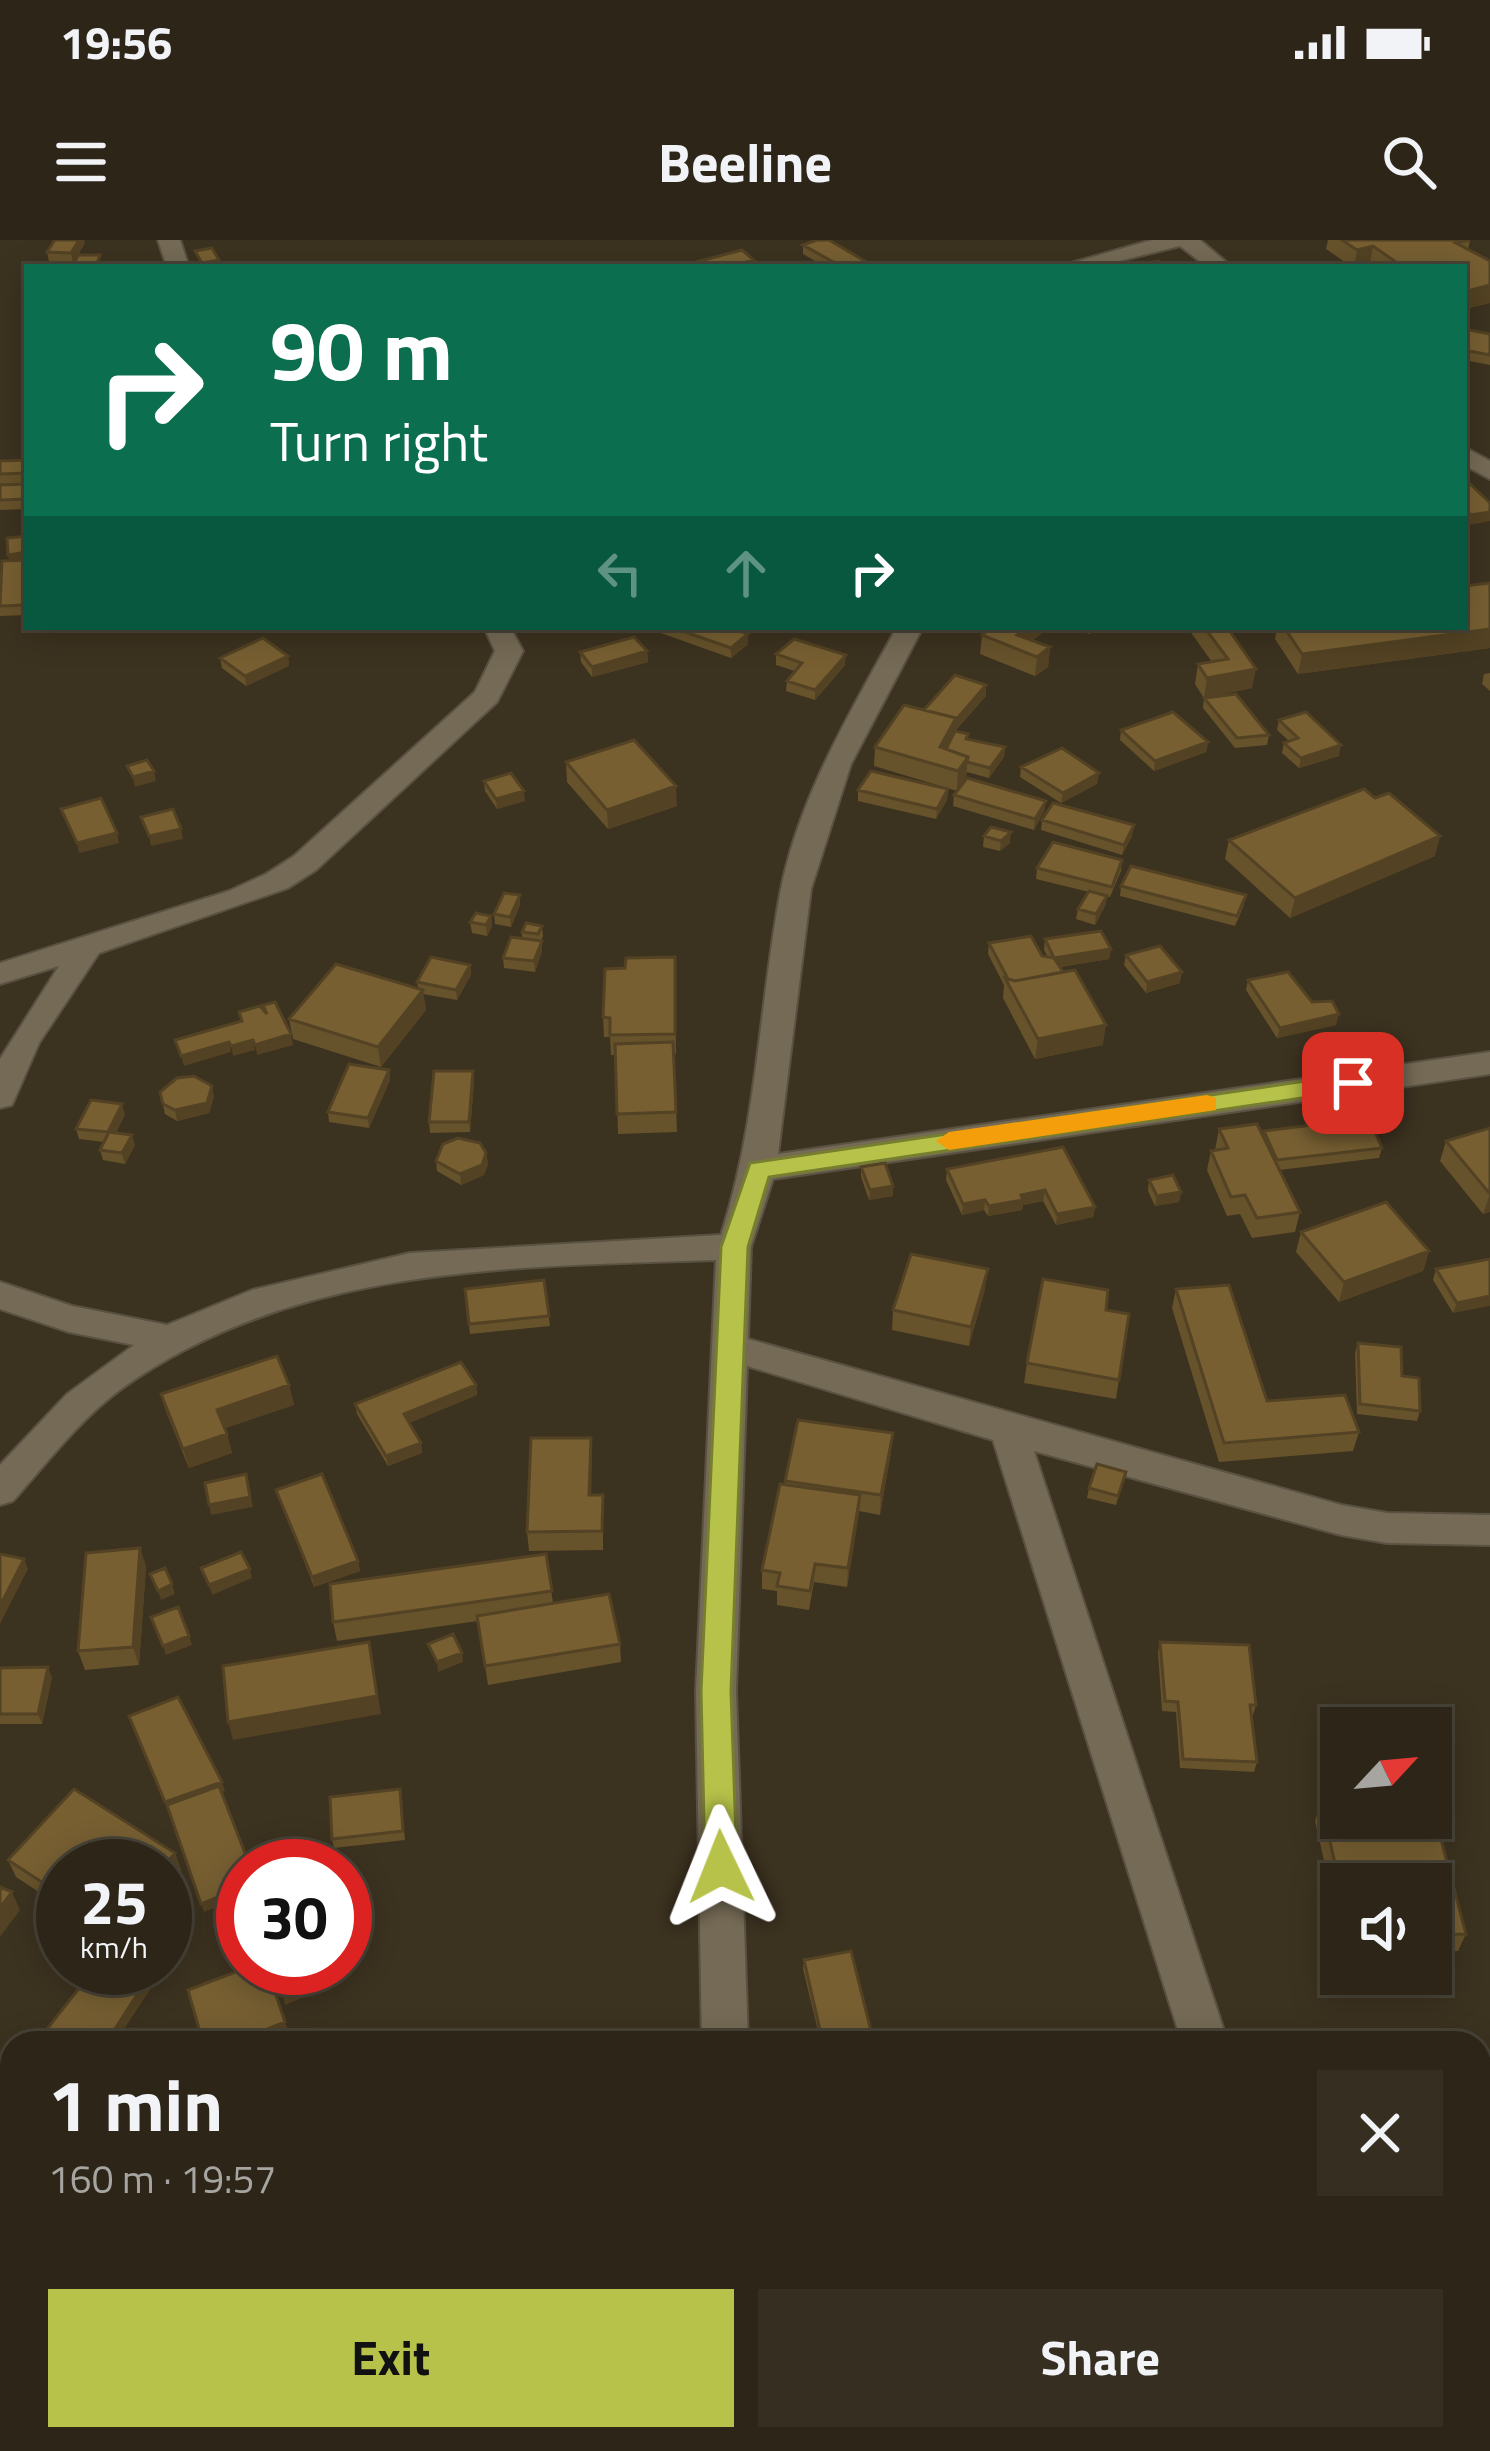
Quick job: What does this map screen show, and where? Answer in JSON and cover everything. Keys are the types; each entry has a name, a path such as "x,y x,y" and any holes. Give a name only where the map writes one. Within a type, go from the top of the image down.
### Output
{"street":[{"path":"1081,264 1182,240 1217,264"},
{"path":"0,974 240,898 305,863 488,696 509,651 498,630"},
{"path":"725,2031 716,1691 734,1247 759,1169 796,889 837,764 866,701 908,630"},
{"path":"0,1097 24,1041 88,946"},
{"path":"759,1169 1490,1063"},
{"path":"0,1490 78,1405 111,1377 174,1340 257,1304 442,1258 734,1247"},
{"path":"0,1295 87,1324 174,1340"},
{"path":"729,1347 1008,1430 1341,1520 1388,1528 1490,1530"},
{"path":"1008,1430 1201,2031"}],"building":[{"path":"55,240 79,240 71,253 47,252"},
{"path":"829,240 870,264 837,264 803,245"},
{"path":"1342,240 1470,240 1456,243 1490,261 1490,285 1467,291 1467,264 1399,264 1373,246 1357,250"},
{"path":"212,248 219,260 202,263 195,251"},
{"path":"742,250 754,260 739,264 692,263"},
{"path":"78,255 100,255 97,264 74,264"},
{"path":"1467,330 1490,334 1490,355 1467,351"},
{"path":"24,460 24,473 0,474 0,461"},
{"path":"1467,481 1490,503 1490,512 1471,515"},
{"path":"24,484 24,499 0,500 0,485"},
{"path":"24,536 24,552 8,555 7,538"},
{"path":"24,560 24,605 0,606 2,561"},
{"path":"1490,583 1490,629 1302,654 1286,630 1467,630 1467,586"},
{"path":"680,630 748,634 731,648"},
{"path":"989,630 1023,630 1017,635 1050,647 1037,657 982,635"},
{"path":"1206,630 1229,630 1256,669 1207,678 1198,664 1228,659"},
{"path":"634,637 647,651 592,667 580,652"},
{"path":"263,638 288,656 245,676 220,658"},
{"path":"794,639 846,655 815,690 787,681 802,663 776,654"},
{"path":"955,675 986,685 955,721 924,710"},
{"path":"1236,694 1269,735 1237,738 1204,698"},
{"path":"904,705 956,718 940,747 968,757 958,771 875,747"},
{"path":"1173,712 1208,742 1155,761 1121,730"},
{"path":"1306,712 1341,745 1301,758 1284,743 1298,738 1279,720"},
{"path":"955,731 968,734 966,739 1005,747 990,768 967,762 968,757 946,749"},
{"path":"634,740 676,786 607,810 566,762"},
{"path":"1062,748 1099,773 1063,793 1021,767"},
{"path":"147,760 154,771 133,777 127,766"},
{"path":"871,771 948,789 937,809 858,790"},
{"path":"511,773 524,791 496,799 484,781"},
{"path":"967,778 1046,801 1035,819 954,795"},
{"path":"1364,789 1375,798 1389,793 1440,836 1295,898 1229,840"},
{"path":"101,798 117,833 77,843 61,809"},
{"path":"1053,803 1134,825 1124,845 1042,820"},
{"path":"173,809 181,829 149,836 141,817"},
{"path":"991,827 1011,832 1001,841 984,836"},
{"path":"1053,842 1122,860 1112,887 1037,868"},
{"path":"1131,866 1246,895 1237,916 1121,886"},
{"path":"1089,891 1107,896 1096,914 1078,909"},
{"path":"504,893 520,895 510,917 494,914"},
{"path":"476,913 491,916 486,925 470,922"},
{"path":"526,923 542,926 538,934 522,932"},
{"path":"1101,931 1111,949 1054,958 1045,939"},
{"path":"1031,936 1042,956 1054,958 1063,972 1008,979 989,943"},
{"path":"511,937 542,941 534,961 503,958"},
{"path":"1160,946 1182,972 1147,982 1126,955"},
{"path":"431,957 470,965 456,990 417,982"},
{"path":"675,957 675,1034 610,1035 610,1018 603,1017 605,969 625,968 626,958"},
{"path":"336,964 423,990 378,1047 289,1019"},
{"path":"1075,970 1106,1025 1038,1039 1005,978 1015,981"},
{"path":"1288,972 1312,1002 1332,1001 1339,1014 1280,1028 1248,980"},
{"path":"275,1002 291,1034 255,1045 253,1040 231,1046 229,1042 181,1056 175,1040 242,1021 239,1012 260,1006 267,1014 263,1005"},
{"path":"673,1042 676,1112 617,1114 615,1044"},
{"path":"349,1064 389,1070 368,1118 328,1112"},
{"path":"434,1071 473,1071 469,1122 429,1122"},
{"path":"194,1076 212,1086 207,1103 175,1110 163,1104 160,1092 177,1078"},
{"path":"91,1100 122,1104 108,1132 76,1129"},
{"path":"1369,1118 1382,1148 1277,1160 1264,1131"},
{"path":"1257,1124 1300,1212 1257,1218 1245,1195 1231,1197 1211,1151 1228,1148 1219,1129"},
{"path":"1490,1128 1490,1194 1446,1141"},
{"path":"109,1132 132,1135 122,1153 100,1150"},
{"path":"458,1138 480,1143 486,1153 482,1165 460,1174 436,1161 443,1144"},
{"path":"1063,1147 1095,1207 1057,1214 1045,1190 989,1206 985,1200 963,1204 947,1169"},
{"path":"885,1163 893,1186 870,1190 861,1167"},
{"path":"1173,1175 1181,1192 1157,1196 1149,1180"},
{"path":"1386,1202 1429,1251 1344,1282 1301,1232"},
{"path":"911,1254 988,1269 971,1327 893,1310"},
{"path":"1490,1259 1490,1296 1457,1303 1436,1269"},
{"path":"1043,1279 1108,1290 1106,1310 1129,1314 1119,1380 1027,1363"},
{"path":"544,1280 549,1316 469,1324 465,1289"},
{"path":"1229,1285 1267,1401 1345,1395 1359,1432 1224,1443 1176,1289"},
{"path":"1358,1343 1401,1347 1402,1376 1419,1378 1420,1411 1360,1404"},
{"path":"277,1356 289,1385 217,1410 227,1434 183,1449 161,1394"},
{"path":"461,1362 476,1385 404,1414 421,1443 386,1456 355,1404"},
{"path":"798,1420 893,1433 881,1495 785,1481"},
{"path":"531,1438 591,1438 589,1495 603,1495 602,1531 527,1532"},
{"path":"1097,1464 1126,1472 1118,1496 1089,1488"},
{"path":"246,1474 250,1497 209,1505 205,1483"},
{"path":"322,1474 358,1561 312,1577 276,1490"},
{"path":"780,1484 860,1495 848,1568 815,1564 810,1591 777,1586 780,1573 762,1570"},
{"path":"140,1548 133,1647 78,1651 86,1553"},
{"path":"241,1552 250,1569 209,1585 201,1568"},
{"path":"0,1554 24,1559 0,1606"},
{"path":"546,1554 552,1591 333,1622 330,1584"},
{"path":"165,1568 172,1584 158,1591 150,1574"},
{"path":"609,1594 620,1644 485,1666 477,1616"},
{"path":"178,1607 189,1636 163,1646 151,1617"},
{"path":"453,1634 462,1653 437,1662 428,1644"},
{"path":"369,1642 377,1696 228,1722 223,1666"},
{"path":"1160,1642 1249,1645 1257,1762 1183,1759 1178,1702 1165,1701"},
{"path":"48,1667 38,1714 0,1714 0,1668"},
{"path":"178,1697 222,1782 165,1802 129,1716"},
{"path":"219,1786 240,1839 216,1839 216,1898 201,1904 192,1878 192,1839 179,1839 167,1805"},
{"path":"74,1789 153,1839 36,1839 36,1878 8,1860"},
{"path":"400,1789 403,1831 332,1839 330,1797"},
{"path":"1329,1839 1441,1839 1447,1863 1335,1863"},
{"path":"1452,1881 1466,1934 1452,1934"},
{"path":"0,1887 12,1892 0,1908"},
{"path":"851,1951 871,2031 820,2031 804,1960"},
{"path":"216,1979 216,1995 276,1995 285,2022 262,2031 200,2031 189,1995 192,1988"},
{"path":"74,1995 137,1995 114,2031 45,2031"}],"slow traffic":[{"path":"949,1141 1207,1104"}],"route":[{"path":"721,1867 716,1691 734,1247 759,1169 1353,1083"}]}
